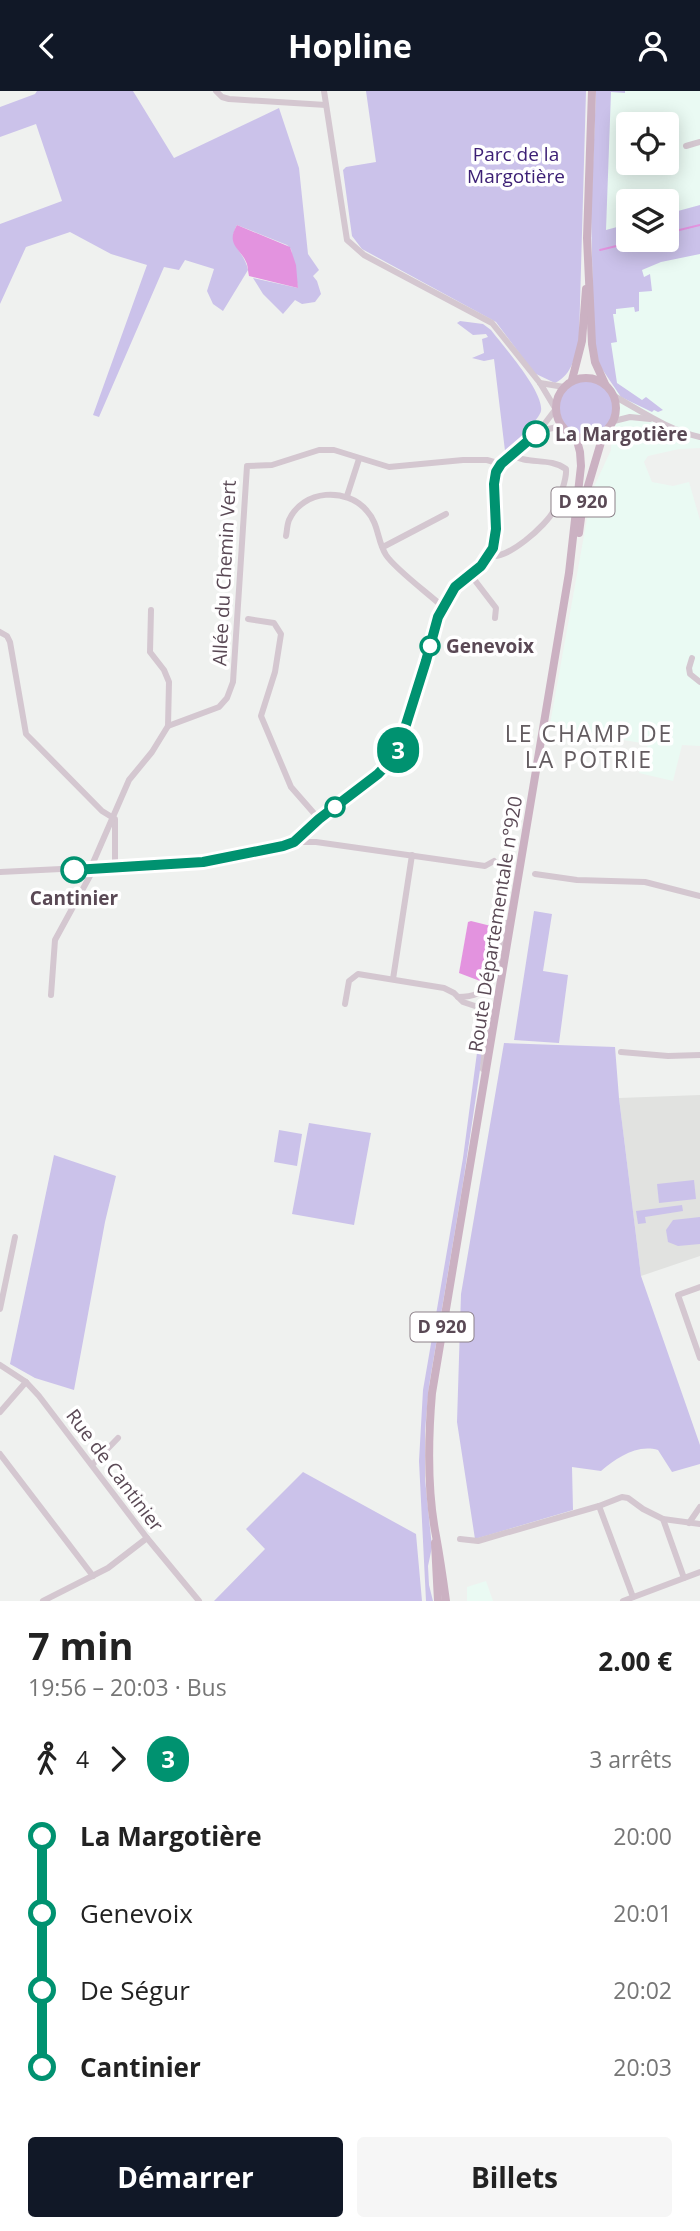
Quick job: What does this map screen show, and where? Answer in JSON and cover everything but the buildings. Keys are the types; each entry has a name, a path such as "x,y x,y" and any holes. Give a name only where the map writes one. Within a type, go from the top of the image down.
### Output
{"main road":[{"path":"592,91 586,238 592,344 595,362 614,396 616,408 614,421 604,432 590,438 576,437 562,426 555,409 558,397 572,380 589,377 605,384"},
{"path":"572,380 582,341 588,261"},
{"name":"D 920","path":"569,573 583,503 604,432"},
{"name":"D 920","path":"569,573 580,466 576,437"},
{"name":"Route Départementale n°920","path":"478,1120 569,573"},
{"name":"D 920","path":"446,1601 429,1461 431,1401 478,1120"},
{"name":"D 920","path":"436,1536 434,1551 438,1601"}],"street":[{"path":"216,91 229,99 326,105"},
{"path":"294,842 319,819 378,774 398,750 438,617 455,587 481,566 489,555 496,529 496,472 501,464 539,431 555,409 540,383 492,323 357,251 347,240 324,91"},
{"path":"686,146 700,142"},
{"path":"540,383 564,387"},
{"path":"614,396 680,433 700,437"},
{"path":"614,421 630,417 652,419"},
{"path":"539,431 562,426"},
{"name":"Allée du Chemin Vert","path":"168,726 219,707 227,698 233,682 247,466 267,466 304,454 329,450 359,459"},
{"path":"489,555 502,555 537,530 555,510 566,475 566,469 559,464 527,461 511,456"},
{"path":"347,496 359,459 389,467 463,460 487,460 501,464"},
{"path":"286,536 289,520 306,501 327,495 347,496 368,512 391,560 443,607"},
{"path":"383,547 446,514"},
{"path":"470,574 496,608 495,618"},
{"path":"51,995 55,940 91,874 99,847 129,780 168,726 169,682 167,674 150,652 151,610"},
{"path":"248,619 274,623 281,634 275,672 261,716 291,787 319,819"},
{"path":"0,632 7,636 9,642 26,734 116,822 115,867"},
{"path":"692,658 688,668 690,674 700,682"},
{"path":"310,827 316,842"},
{"path":"0,873 203,862 294,842 316,842 485,866 494,861"},
{"path":"99,847 105,843 114,848"},
{"path":"393,979 412,855"},
{"path":"535,874 577,880 645,882 700,896"},
{"path":"458,996 477,994 492,981 518,889"},
{"path":"345,1004 349,981 355,975 363,974 444,988 463,1002 481,1008 486,1018 478,1120"},
{"path":"621,1052 668,1056 700,1055"},
{"path":"0,1308 15,1237"},
{"path":"700,1287 677,1295 700,1358"},
{"name":"Rue de Cantinier","path":"0,1366 26,1381 199,1601"},
{"path":"0,1412 26,1381"},
{"path":"92,1465 118,1438"},
{"path":"0,1454 93,1576"},
{"path":"460,1539 478,1541 625,1497 663,1519 700,1524"},
{"path":"599,1506 633,1597"},
{"path":"689,1523 700,1507"},
{"path":"663,1519 684,1577"},
{"path":"43,1601 93,1576 147,1538"},
{"path":"623,1601 700,1571"}],"shaded area":[{"path":"607,91 700,91 700,448 679,449 648,456 644,462 652,482 673,486 689,482 700,520 700,746 682,745 673,781 639,773 648,744 555,729 550,724 592,491 611,450 613,381 603,344"},
{"path":"237,225 290,247 296,265 298,288 249,276 247,264 233,242"},
{"path":"468,922 491,926 480,981 459,973"},
{"path":"700,1095 700,1256 641,1276 619,1098"},
{"path":"486,1581 493,1601 467,1601 467,1587"}],"green space":[{"path":"37,91 133,91 174,158 279,108 299,168 308,254 319,270 313,276 321,294 315,302 302,304 295,300 283,314 263,294 253,278 298,288 291,249 237,225 234,232 235,243 248,270 223,311 213,304 207,291 214,269 185,260 179,270 164,267 99,417 93,415 147,265 111,254 70,232 26,247 0,304 0,224 62,201 36,124 0,137 0,107"},
{"name":"Parc de la Margotière","path":"366,91 586,91 579,339 566,375 555,383 534,373 496,322 362,249 352,236 343,170 346,167 376,162"},
{"path":"596,91 625,91 611,92 606,230 616,227 616,252 679,252 679,211 700,205 700,254 661,262 642,270 644,277 650,274 652,291 639,292 639,311 635,312 634,307 616,309 616,314 613,314 617,342 611,343 617,383 642,400 646,397 663,410 658,412 652,412 621,397 598,363 594,341 591,213"},
{"path":"460,321 483,324 491,330 522,370 540,403 541,411 536,420 505,451 494,359 484,361 472,358 484,353 482,339 488,337 486,334 473,335 457,323"},
{"path":"580,378 592,378 611,391 616,408 614,420 603,433 592,438 580,438 561,425 556,414 556,402 569,383"},
{"path":"534,911 552,914 543,971 568,975 559,1043 514,1040"},
{"path":"482,1015 485,1025 483,1050 429,1386 425,1479 432,1547 428,1566 429,1585 433,1601 426,1601 419,1461 423,1390 463,1158"},
{"path":"504,1043 615,1047 641,1276 700,1445 700,1464 672,1472 658,1450 642,1449 627,1453 601,1471 572,1467 573,1510 475,1539 457,1422 461,1294"},
{"path":"309,1123 371,1133 354,1225 292,1214"},
{"path":"279,1130 302,1134 297,1166 274,1162"},
{"path":"54,1155 116,1176 74,1390 35,1378 10,1364"},
{"path":"694,1180 696,1199 659,1203 657,1184"},
{"path":"682,1205 683,1211 645,1217 646,1223 638,1224 636,1211"},
{"path":"700,1217 700,1244 678,1246 668,1242 666,1230 673,1220"},
{"path":"303,1472 416,1534 422,1601 214,1601 265,1549 246,1529"}],"waterway":[{"path":"679,230 700,225"},
{"path":"600,250 616,246"}],"bus line":[{"name":"3","path":"74,870 203,862 283,846 294,842 319,819 378,774 398,750 443,607 455,587 485,562 493,548 496,529 496,472 501,464 536,434"}],"place":[{"name":"La Margotière","path":"536,434"},
{"name":"Genevoix","path":"430,646"},
{"name":"Cantinier","path":"74,870"}],"district":[{"name":"LE CHAMP DE LA POTRIE","path":"589,747"}]}
